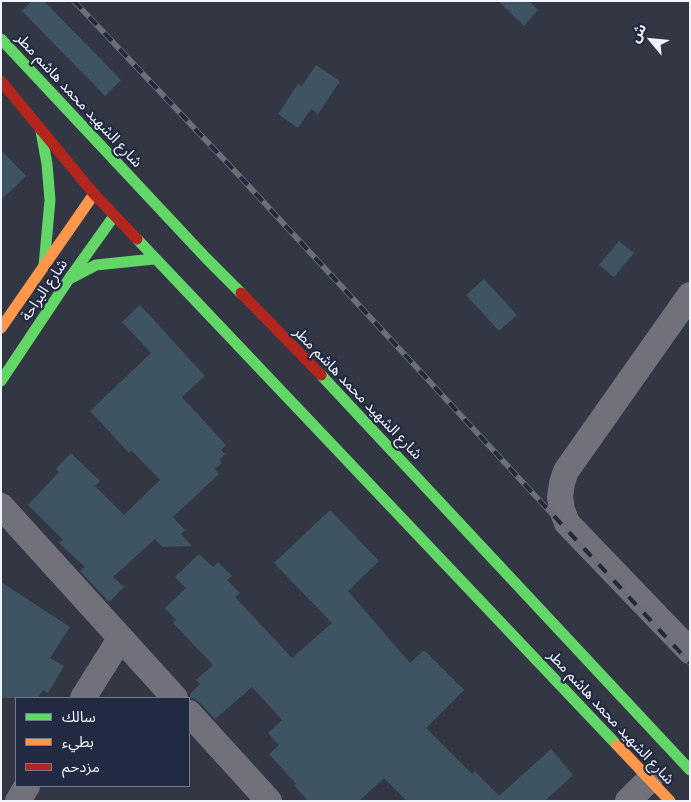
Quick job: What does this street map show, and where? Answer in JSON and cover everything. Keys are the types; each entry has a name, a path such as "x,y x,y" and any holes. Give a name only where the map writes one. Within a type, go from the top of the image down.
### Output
{"main road":[{"name":"شارع الشهيد محمد هاشم مطر","path":"1,38 206,258 371,428 690,770"},
{"name":"شارع الشهيد محمد هاشم مطر","path":"1,81 114,216 670,801"},
{"path":"42,131 50,200 44,266"},
{"name":"شارع البراحة","path":"1,328 94,194"},
{"name":"شارع البراحة","path":"1,381 69,279 114,216"},
{"path":"69,279 96,265 154,259"}],"street":[{"path":"690,295 566,471 560,497 562,510 567,522 690,651"},
{"path":"1,506 174,697"},
{"path":"84,697 120,639"},
{"path":"190,714 258,796"},
{"path":"628,801 650,779"},
{"path":"18,801 26,787"}],"building":[{"path":"32,1 44,1 121,80 105,96 22,11"},
{"path":"498,1 529,1 538,10 524,26"},
{"path":"316,65 340,81 318,114 311,109 298,128 278,114 298,84 302,86"},
{"path":"1,150 26,176 1,200"},
{"path":"619,241 634,253 614,277 599,265"},
{"path":"484,279 517,315 499,331 466,295"},
{"path":"140,305 205,376 182,397 226,445 221,450 225,454 219,460 222,463 215,469 219,474 173,517 185,530 181,534 192,546 162,547 155,539 113,577 124,587 109,602 80,571 85,567 59,543 63,540 28,505 59,472 56,469 71,453 100,481 95,486 124,515 160,480 131,450 129,453 90,411 151,353 122,322"},
{"path":"330,510 379,561 348,591 410,663 424,650 464,690 426,728 472,774 475,771 499,796 551,749 573,775 545,801 407,801 384,778 359,801 308,801 294,785 296,784 269,754 279,745 268,733 282,720 252,687 215,719 200,703 190,698 190,694 200,684 196,680 213,665 173,623 176,620 165,608 186,588 175,577 199,554 213,567 218,562 232,576 227,580 240,593 235,597 292,658 332,623 274,563"},
{"path":"1,582 70,627 50,658 64,666 48,693 43,690 39,697 1,698"}],"railway":[{"path":"74,1 232,168 690,663"}],"traffic: fast":[{"path":"1,39 241,293"},
{"path":"41,131 47,164 50,200 44,266"},
{"path":"1,381 69,279 114,216"},
{"path":"137,239 617,745"},
{"path":"69,279 96,265 154,259"},
{"path":"321,375 690,770"}],"traffic: slow":[{"path":"1,328 94,194"},
{"path":"617,745 670,801"}],"traffic: jam":[{"path":"1,81 94,194 137,239"},
{"path":"241,293 321,375"}]}
